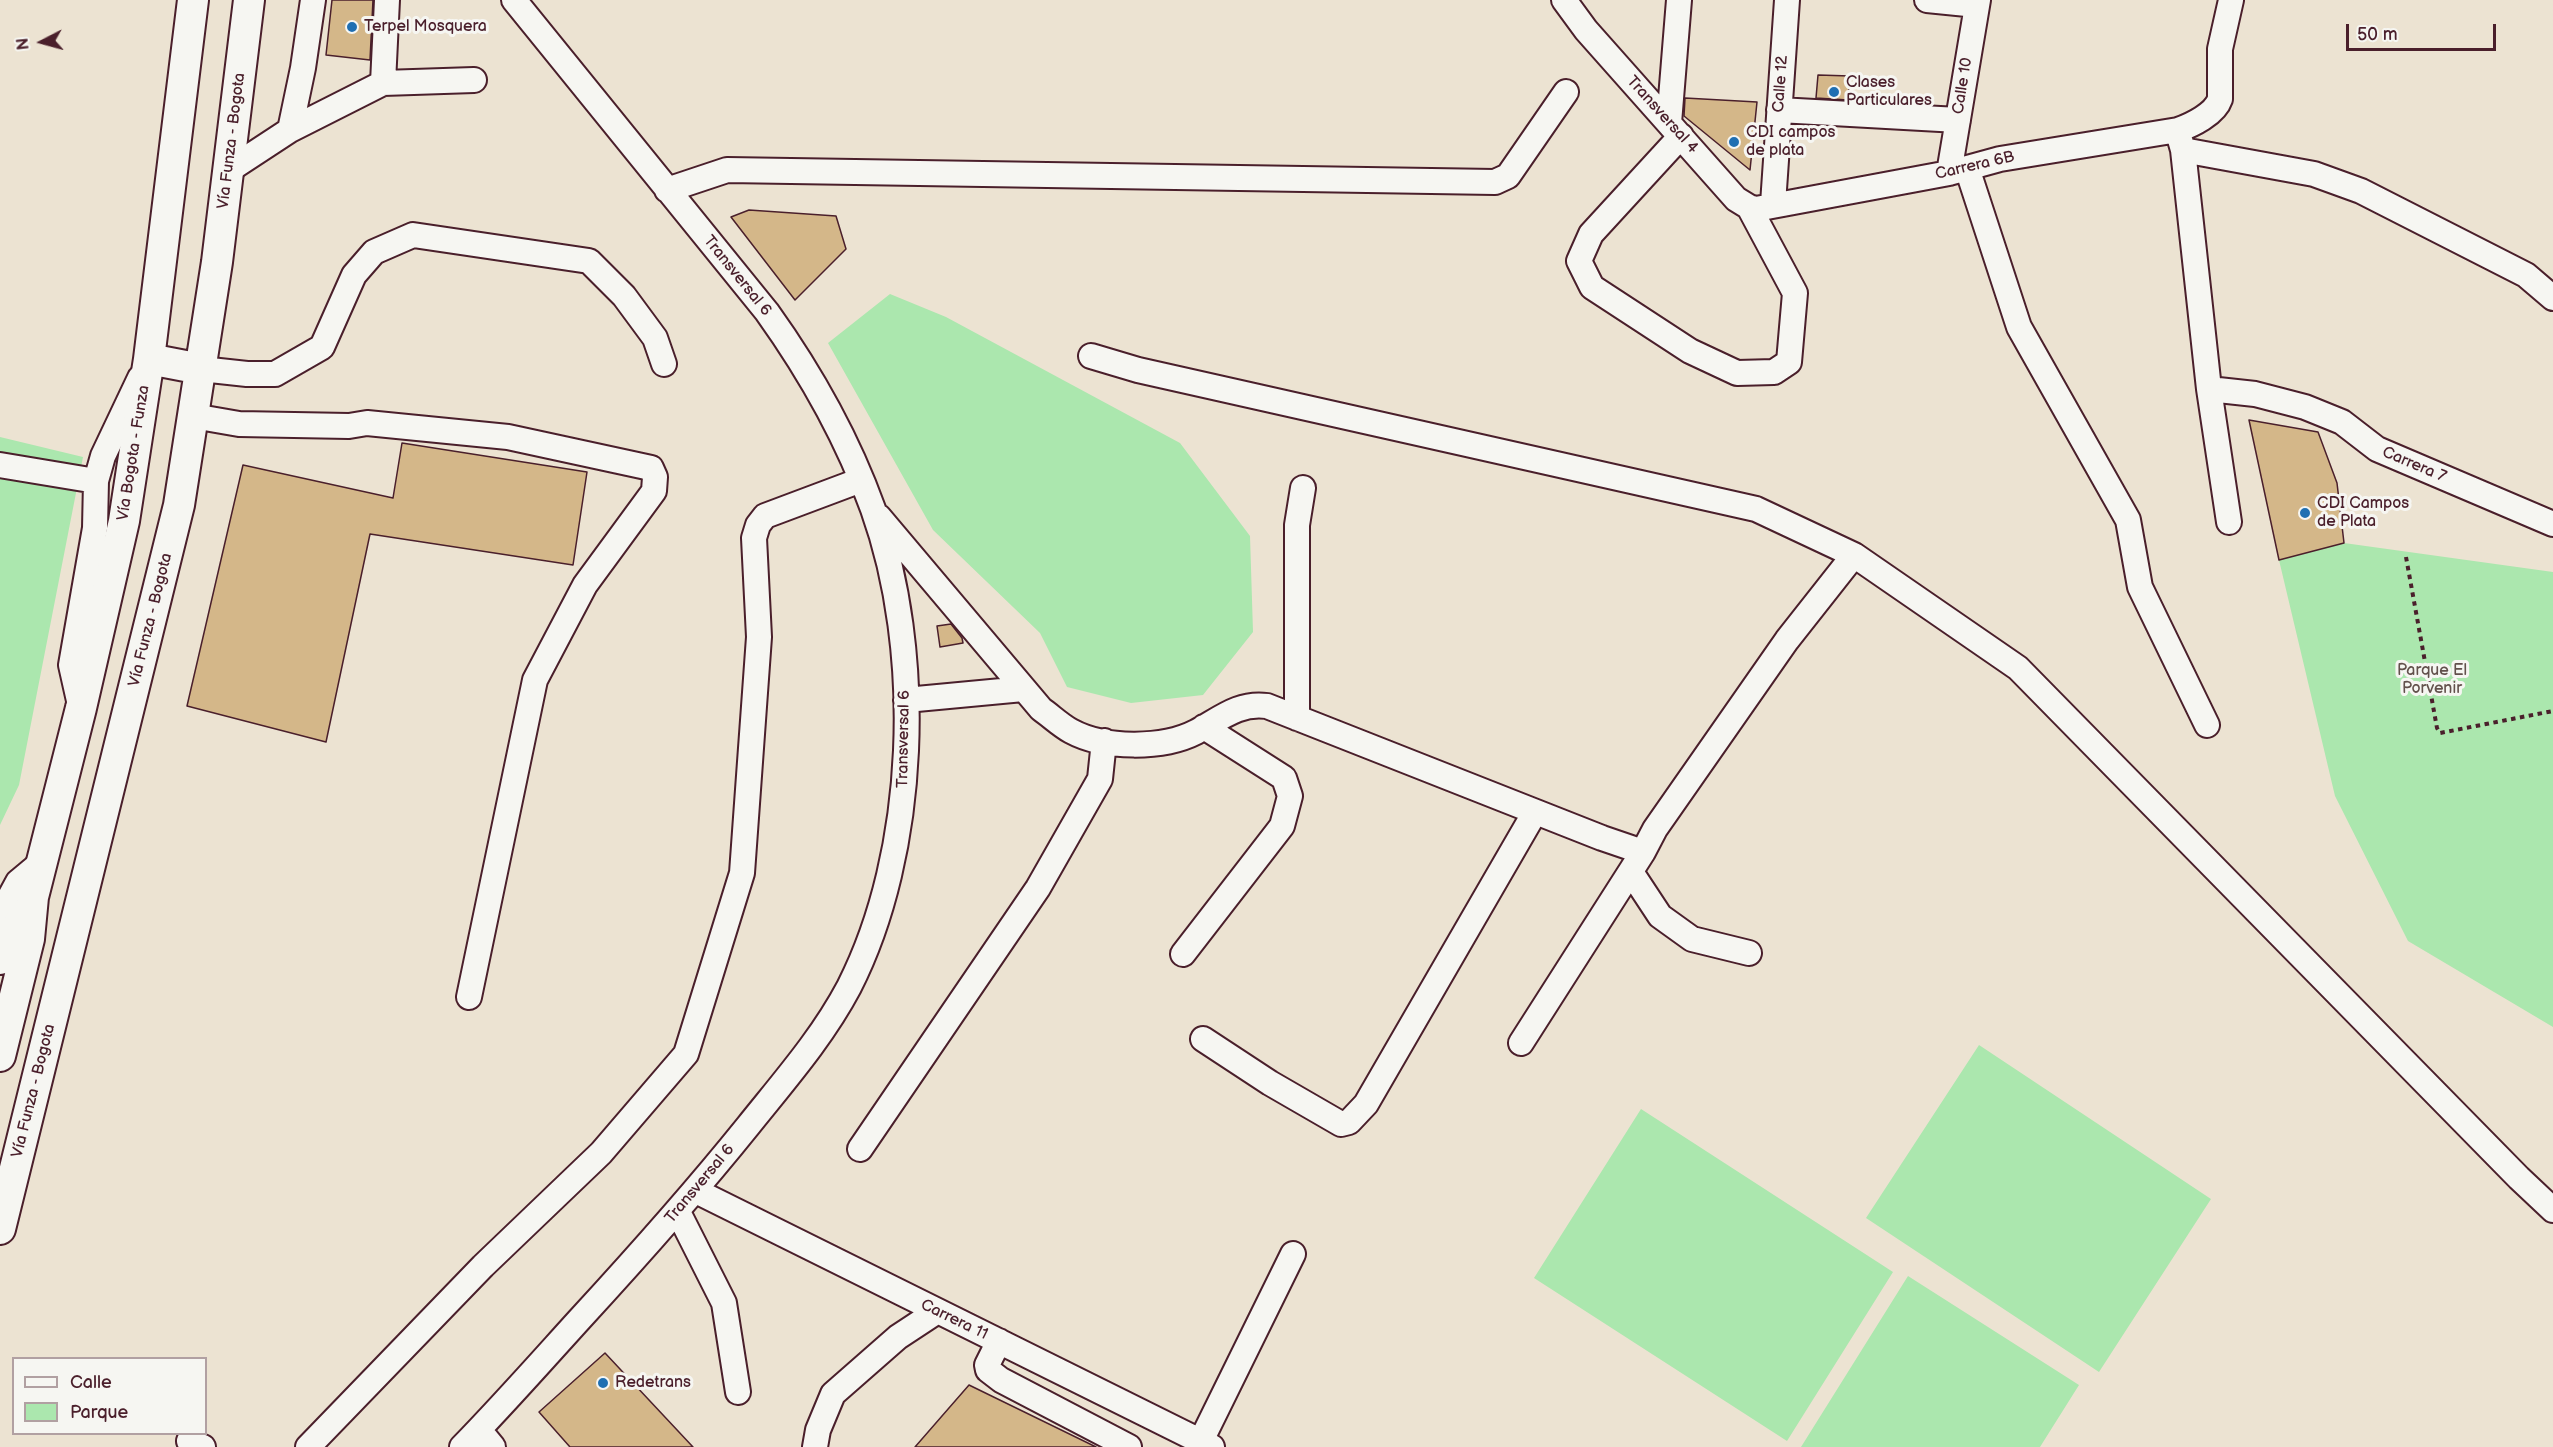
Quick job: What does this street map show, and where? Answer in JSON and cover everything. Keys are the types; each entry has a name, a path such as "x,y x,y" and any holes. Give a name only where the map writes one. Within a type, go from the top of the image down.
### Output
{"main road":[{"name":"Vía Bogota - Funza","path":"0,1056 28,939 33,897 81,708 124,521 149,359 193,0"},
{"name":"Vía Funza - Bogota","path":"0,1229 179,505 230,170 249,0"},
{"path":"149,359 201,369"},
{"name":"Vía Bogota - Funza","path":"0,959 8,923 33,897"},
{"name":"Vía Bogota - Funza","path":"0,992 8,923"}],"street":[{"path":"290,130 303,68 313,0"},
{"path":"383,83 387,0"},
{"name":"Transversal 6","path":"478,1441 696,1191 816,1041 847,990 862,959 880,911 896,846 903,790 906,700 892,581 874,511 820,396 781,332 750,290 514,0"},
{"name":"Transversal 4","path":"1563,0 1586,30 1736,198 1761,206"},
{"path":"1586,30 1589,0"},
{"path":"1679,0 1675,129 1591,234 1579,261 1592,287 1690,351 1737,373 1774,372 1789,362 1795,293 1761,206"},
{"name":"Calle 12","path":"1761,206 1779,110 1787,0"},
{"path":"1928,0 1977,2"},
{"path":"2229,522 2209,389 2180,140 2190,125 2217,106 2220,99 2220,50 2231,0"},
{"name":"Calle 10","path":"1958,170 1958,120 1977,2"},
{"path":"230,170 290,130 383,83 474,80"},
{"path":"667,190 728,170 1495,182 1508,176 1566,92"},
{"path":"1779,110 1958,120"},
{"path":"2180,140 2314,174 2361,191 2526,275 2553,298"},
{"name":"Carrera 6B","path":"1761,206 1958,170 2000,159 2180,140"},
{"path":"1958,170 2019,327 2128,520 2140,587 2207,725"},
{"path":"201,369 247,374 275,374 322,347 354,275 374,252 413,235 589,261 624,296 655,338 664,364"},
{"path":"1091,356 1150,373 1756,508 1854,555 2018,668 2502,1161 2553,1210"},
{"path":"81,708 71,665 95,528 96,481 103,456 149,359"},
{"name":"Carrera 7","path":"2209,389 2255,394 2305,407 2342,422 2377,449 2553,524"},
{"path":"193,417 239,424 349,426 366,423 508,436 651,468 655,477 654,491 585,585 535,680 468,997"},
{"path":"0,465 96,481"},
{"path":"308,1447 483,1266 601,1153 686,1053 742,873 759,637 754,538 758,525 765,516 861,480"},
{"path":"1298,718 1297,525 1303,488"},
{"path":"874,511 1023,689 1041,709 1072,732 1104,741 1148,746 1172,741 1204,727 1234,709 1251,704 1267,706 1535,812 1637,862 1660,916 1692,939 1749,952"},
{"path":"1521,1043 1637,862 1655,829 1787,639 1854,555"},
{"path":"906,700 1023,689"},
{"path":"1184,954 1282,825 1290,796 1284,778 1204,727"},
{"path":"860,1149 1038,888 1100,779 1104,741"},
{"path":"1203,1039 1270,1083 1341,1124 1349,1122 1372,1094 1535,812"},
{"path":"8,923 18,882 42,862"},
{"name":"Carrera 11","path":"696,1191 1206,1444"},
{"path":"678,1212 724,1303 738,1392"},
{"path":"1206,1444 1293,1254"},
{"path":"815,1447 818,1430 833,1394 898,1337 936,1312"},
{"path":"999,1341 987,1365 988,1370 1000,1380 1129,1447"}],"path":[{"path":"2406,557 2437,728 2440,733 2553,711"}],"green space":[{"path":"890,294 946,317 1180,443 1250,536 1253,632 1203,695 1131,703 1067,687 1040,633 933,530 828,343"},
{"path":"0,437 83,457 19,785 0,825"},
{"name":"Parque El Porvenir","path":"2344,543 2553,572 2553,1027 2408,941 2335,796 2279,560"},
{"path":"1979,1045 2211,1199 2099,1372 1866,1218"},
{"path":"1641,1109 1893,1272 1787,1441 1534,1278"},
{"path":"1908,1276 2079,1385 2040,1447 1801,1447"}],"building":[{"name":"Terpel Mosquera","path":"332,0 373,0 370,60 326,55"},
{"name":"Clases Particulares","path":"1818,75 1850,76 1848,100 1816,98"},
{"name":"CDI campos de plata","path":"1685,98 1757,102 1750,170 1684,116"},
{"path":"749,210 836,216 846,249 795,300 731,217"},
{"name":"CDI Campos de Plata","path":"2249,420 2318,432 2337,483 2344,543 2279,560"},
{"path":"402,443 587,472 573,565 370,534 326,742 187,706 243,465 393,498"},
{"path":"951,624 962,638 963,643 940,647 937,626"},
{"name":"Redetrans","path":"605,1353 693,1447 570,1447 539,1412"},
{"path":"969,1385 1096,1447 915,1447"}],"place":[{"name":"Terpel Mosquera","path":"352,27"},
{"name":"Clases Particulares","path":"1834,92"},
{"name":"CDI campos de plata","path":"1734,142"},
{"name":"CDI Campos de Plata","path":"2305,513"},
{"name":"Redetrans","path":"603,1383"}]}
